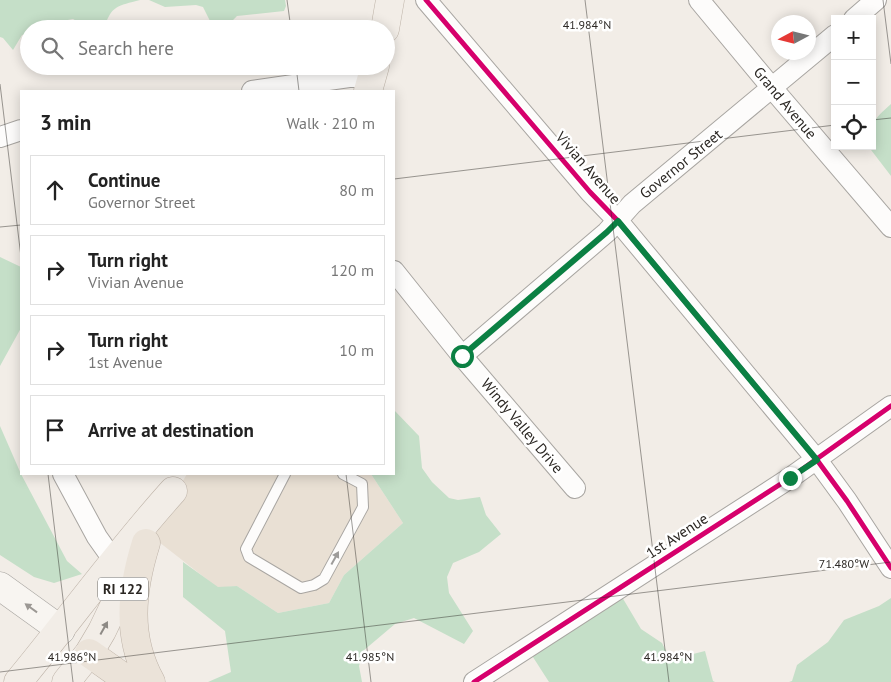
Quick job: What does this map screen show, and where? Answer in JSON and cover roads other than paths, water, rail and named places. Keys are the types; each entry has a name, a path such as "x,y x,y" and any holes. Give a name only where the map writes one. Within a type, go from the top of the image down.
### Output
{"highway":[{"path":"146,544 134,593 133,621 137,650 151,682"},
{"path":"89,653 130,682"}],"main road":[{"path":"387,20 390,0"},
{"name":"RI 122","path":"18,682 178,482"},
{"name":"RI 122","path":"66,682 89,653 110,617 133,566 178,482"},
{"path":"61,630 89,653"}],"street":[{"name":"Vivian Avenue","path":"426,0 590,192 618,221 817,460 847,501 891,568"},
{"name":"Grand Avenue","path":"699,0 891,227"},
{"path":"859,15 876,0"},
{"name":"Governor Street","path":"462,356 607,232 632,204 831,38"},
{"path":"265,90 349,77 372,78"},
{"path":"0,137 20,130"},
{"name":"Windy Valley Drive","path":"395,272 462,356 575,488"},
{"name":"1st Avenue","path":"474,682 817,460 891,406"},
{"path":"64,475 97,537 114,561"},
{"path":"0,586 61,630"}],"lane":[{"path":"284,475 246,549 249,557 301,588 314,586 324,579 363,508 362,484 345,475"}]}
